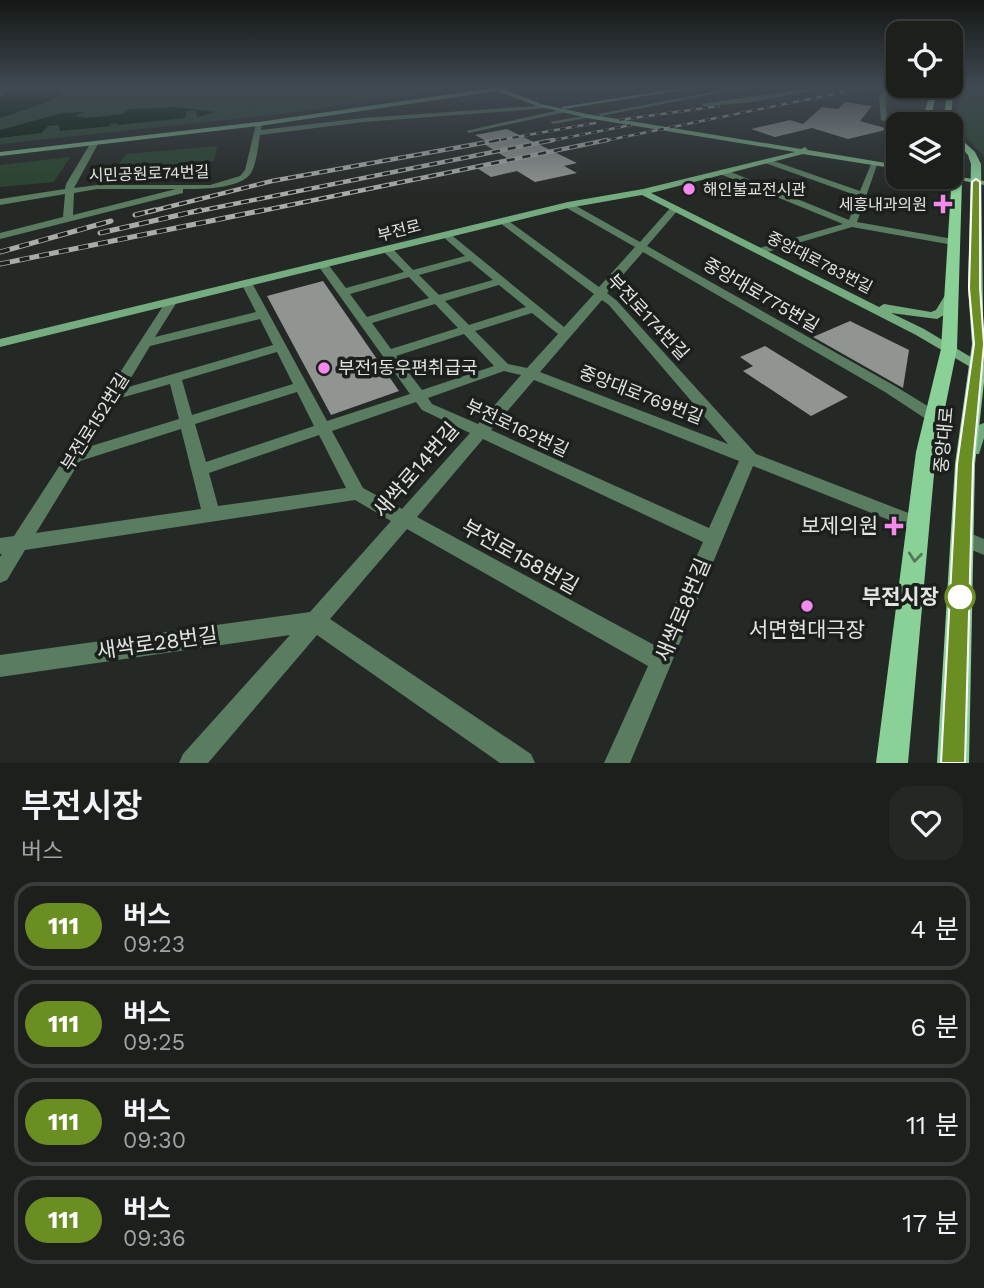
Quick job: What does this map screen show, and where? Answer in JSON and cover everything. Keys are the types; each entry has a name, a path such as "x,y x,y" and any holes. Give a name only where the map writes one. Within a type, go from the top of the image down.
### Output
{"main road":[{"path":"0,148 219,123"},
{"path":"0,155 258,129 293,123"},
{"path":"629,123 886,165"},
{"path":"650,123 886,164"},
{"path":"963,145 984,163"},
{"name":"부전로","path":"0,343 568,205 643,192 804,150"},
{"name":"중앙대로","path":"953,763 973,542 965,464 972,396 981,369 982,347 979,289 981,199 980,180 972,154"},
{"name":"중앙대로","path":"892,763 926,452 949,349 954,189"},
{"name":"중앙대로783번길","path":"643,192 861,302 981,369"},
{"path":"861,302 906,313 933,316 940,312 951,294"},
{"path":"965,464 977,435 984,428"}],"street":[{"path":"258,129 333,123"},
{"path":"469,131 505,123"},
{"path":"494,129 540,123"},
{"name":"시민공원로74번길","path":"0,202 128,185 210,187 243,178 249,170 258,129"},
{"path":"68,218 68,192 94,144"},
{"path":"768,161 864,195"},
{"path":"852,224 875,164"},
{"path":"723,172 852,224 953,243"},
{"path":"0,236 195,187"},
{"name":"중앙대로775번길","path":"568,205 934,417"},
{"name":"새싹로14번길","path":"192,763 675,208"},
{"name":"부전로174번길","path":"503,221 601,292 749,457"},
{"path":"760,251 852,224"},
{"path":"446,235 565,334"},
{"path":"200,470 503,367 387,249"},
{"path":"343,292 472,257"},
{"name":"부전로162번길","path":"323,265 427,407 714,539"},
{"path":"365,321 500,281"},
{"path":"0,546 357,493 247,283"},
{"name":"부전로152번길","path":"0,574 171,302"},
{"path":"388,354 533,309"},
{"path":"144,344 263,314"},
{"path":"112,396 279,347"},
{"name":"중앙대로769번길","path":"503,367 530,373 918,524"},
{"path":"175,377 212,516"},
{"path":"74,457 301,386"},
{"name":"새싹로8번길","path":"617,763 749,457"},
{"name":"부전로158번길","path":"357,493 661,662"},
{"path":"315,621 523,763"},
{"name":"새싹로28번길","path":"0,666 315,621"}],"shaded area":[{"path":"0,123 200,123 0,144"},
{"path":"27,123 141,123 60,131 59,125 48,126 41,133 0,138 0,130"},
{"path":"963,123 984,123 984,156 963,133"},
{"path":"217,146 214,161 115,170 126,154"},
{"path":"70,157 54,182 0,187 0,165"}],"building":[{"path":"779,123 866,123 886,130 848,139 812,128 775,137 751,129"},
{"path":"507,129 577,163 564,166 577,173 535,182 517,171 491,177 477,168 512,161 482,143 488,142 475,135"},
{"path":"323,281 399,391 331,415 267,296"},
{"path":"850,321 909,350 903,388 813,337"},
{"path":"765,346 848,397 811,416 743,371 753,366 740,357"}],"railway":[{"path":"489,142 595,123"},
{"path":"599,142 694,123"},
{"path":"544,142 631,125"},
{"path":"148,212 272,181 499,140"},
{"path":"194,212 553,140"},
{"path":"256,212 607,140"},
{"path":"135,215 155,210"},
{"path":"100,233 201,210"},
{"path":"0,264 264,210"},
{"path":"0,252 111,221"}],"bus line":[{"name":"111","path":"953,763 965,464 980,344 975,288 976,182"}],"place":[{"name":"해인불교전시관","path":"689,189"},
{"name":"세흥내과의원","path":"943,204"},
{"name":"부전1동우편취급국","path":"324,368"},
{"name":"보제의원","path":"894,526"},
{"name":"부전시장","path":"960,597"},
{"name":"서면현대극장","path":"807,606"}]}
